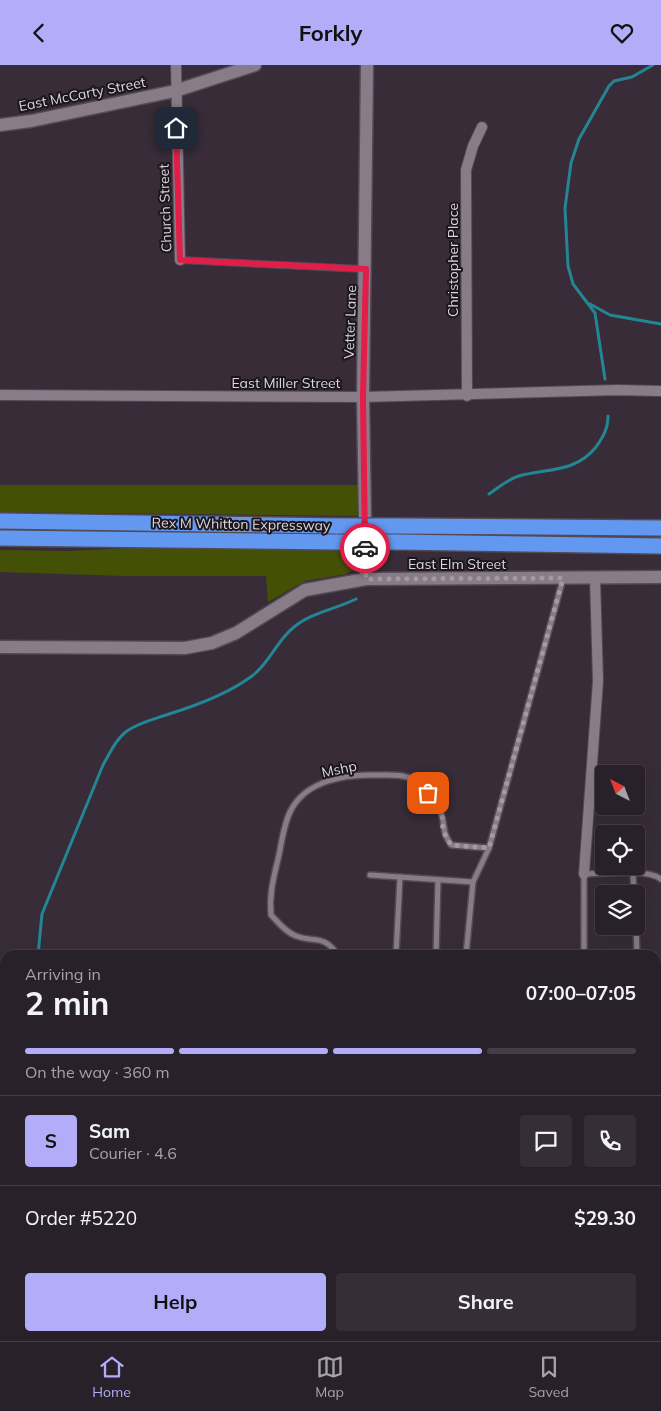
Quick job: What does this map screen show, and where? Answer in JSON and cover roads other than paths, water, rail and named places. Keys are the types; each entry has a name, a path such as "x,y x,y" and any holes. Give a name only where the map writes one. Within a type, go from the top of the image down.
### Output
{"highway":[{"name":"Rex M Whitton Expressway","path":"0,521 394,527 661,528"},
{"name":"Rex M Whitton Expressway","path":"0,538 661,546"}],"street":[{"name":"Church Street","path":"176,65 175,91 180,260"},
{"name":"East McCarty Street","path":"0,125 31,121 175,91 255,65"},
{"name":"Vetter Lane","path":"366,579 363,397 367,65"},
{"name":"Christopher Place","path":"467,395 466,170 472,146 482,127"},
{"name":"East Miller Street","path":"0,395 363,397 617,390 661,391"},
{"name":"East Elm Street","path":"0,647 185,648 212,643 236,633 305,590 366,579 661,577"},
{"path":"584,874 598,681 595,578"}],"lane":[{"path":"180,260 366,269"},
{"path":"467,950 474,882 489,848 563,578"},
{"name":"Mshp","path":"333,950 322,939 296,936 287,931 271,915 270,888 287,821 291,810 298,801 317,785 326,781 368,775 402,776 414,779 435,800 442,813 443,831 451,845 489,848"},
{"path":"584,950 584,874 595,874"},
{"path":"645,874 656,875 661,879"},
{"path":"370,875 474,882"},
{"path":"396,950 400,877"},
{"path":"436,950 438,880"},
{"path":"636,935 637,950"}],"waterway":[{"path":"605,379 595,313 573,284 568,266 565,208 571,163 579,139 609,86 614,81 632,77 653,65"},
{"path":"590,304 610,315 661,324"},
{"path":"489,494 515,477 560,468 579,461 588,455 601,440 606,429 608,416"},
{"path":"38,950 42,914 103,765 120,738 137,725 223,694 258,671 282,639 300,622 356,599"}]}
